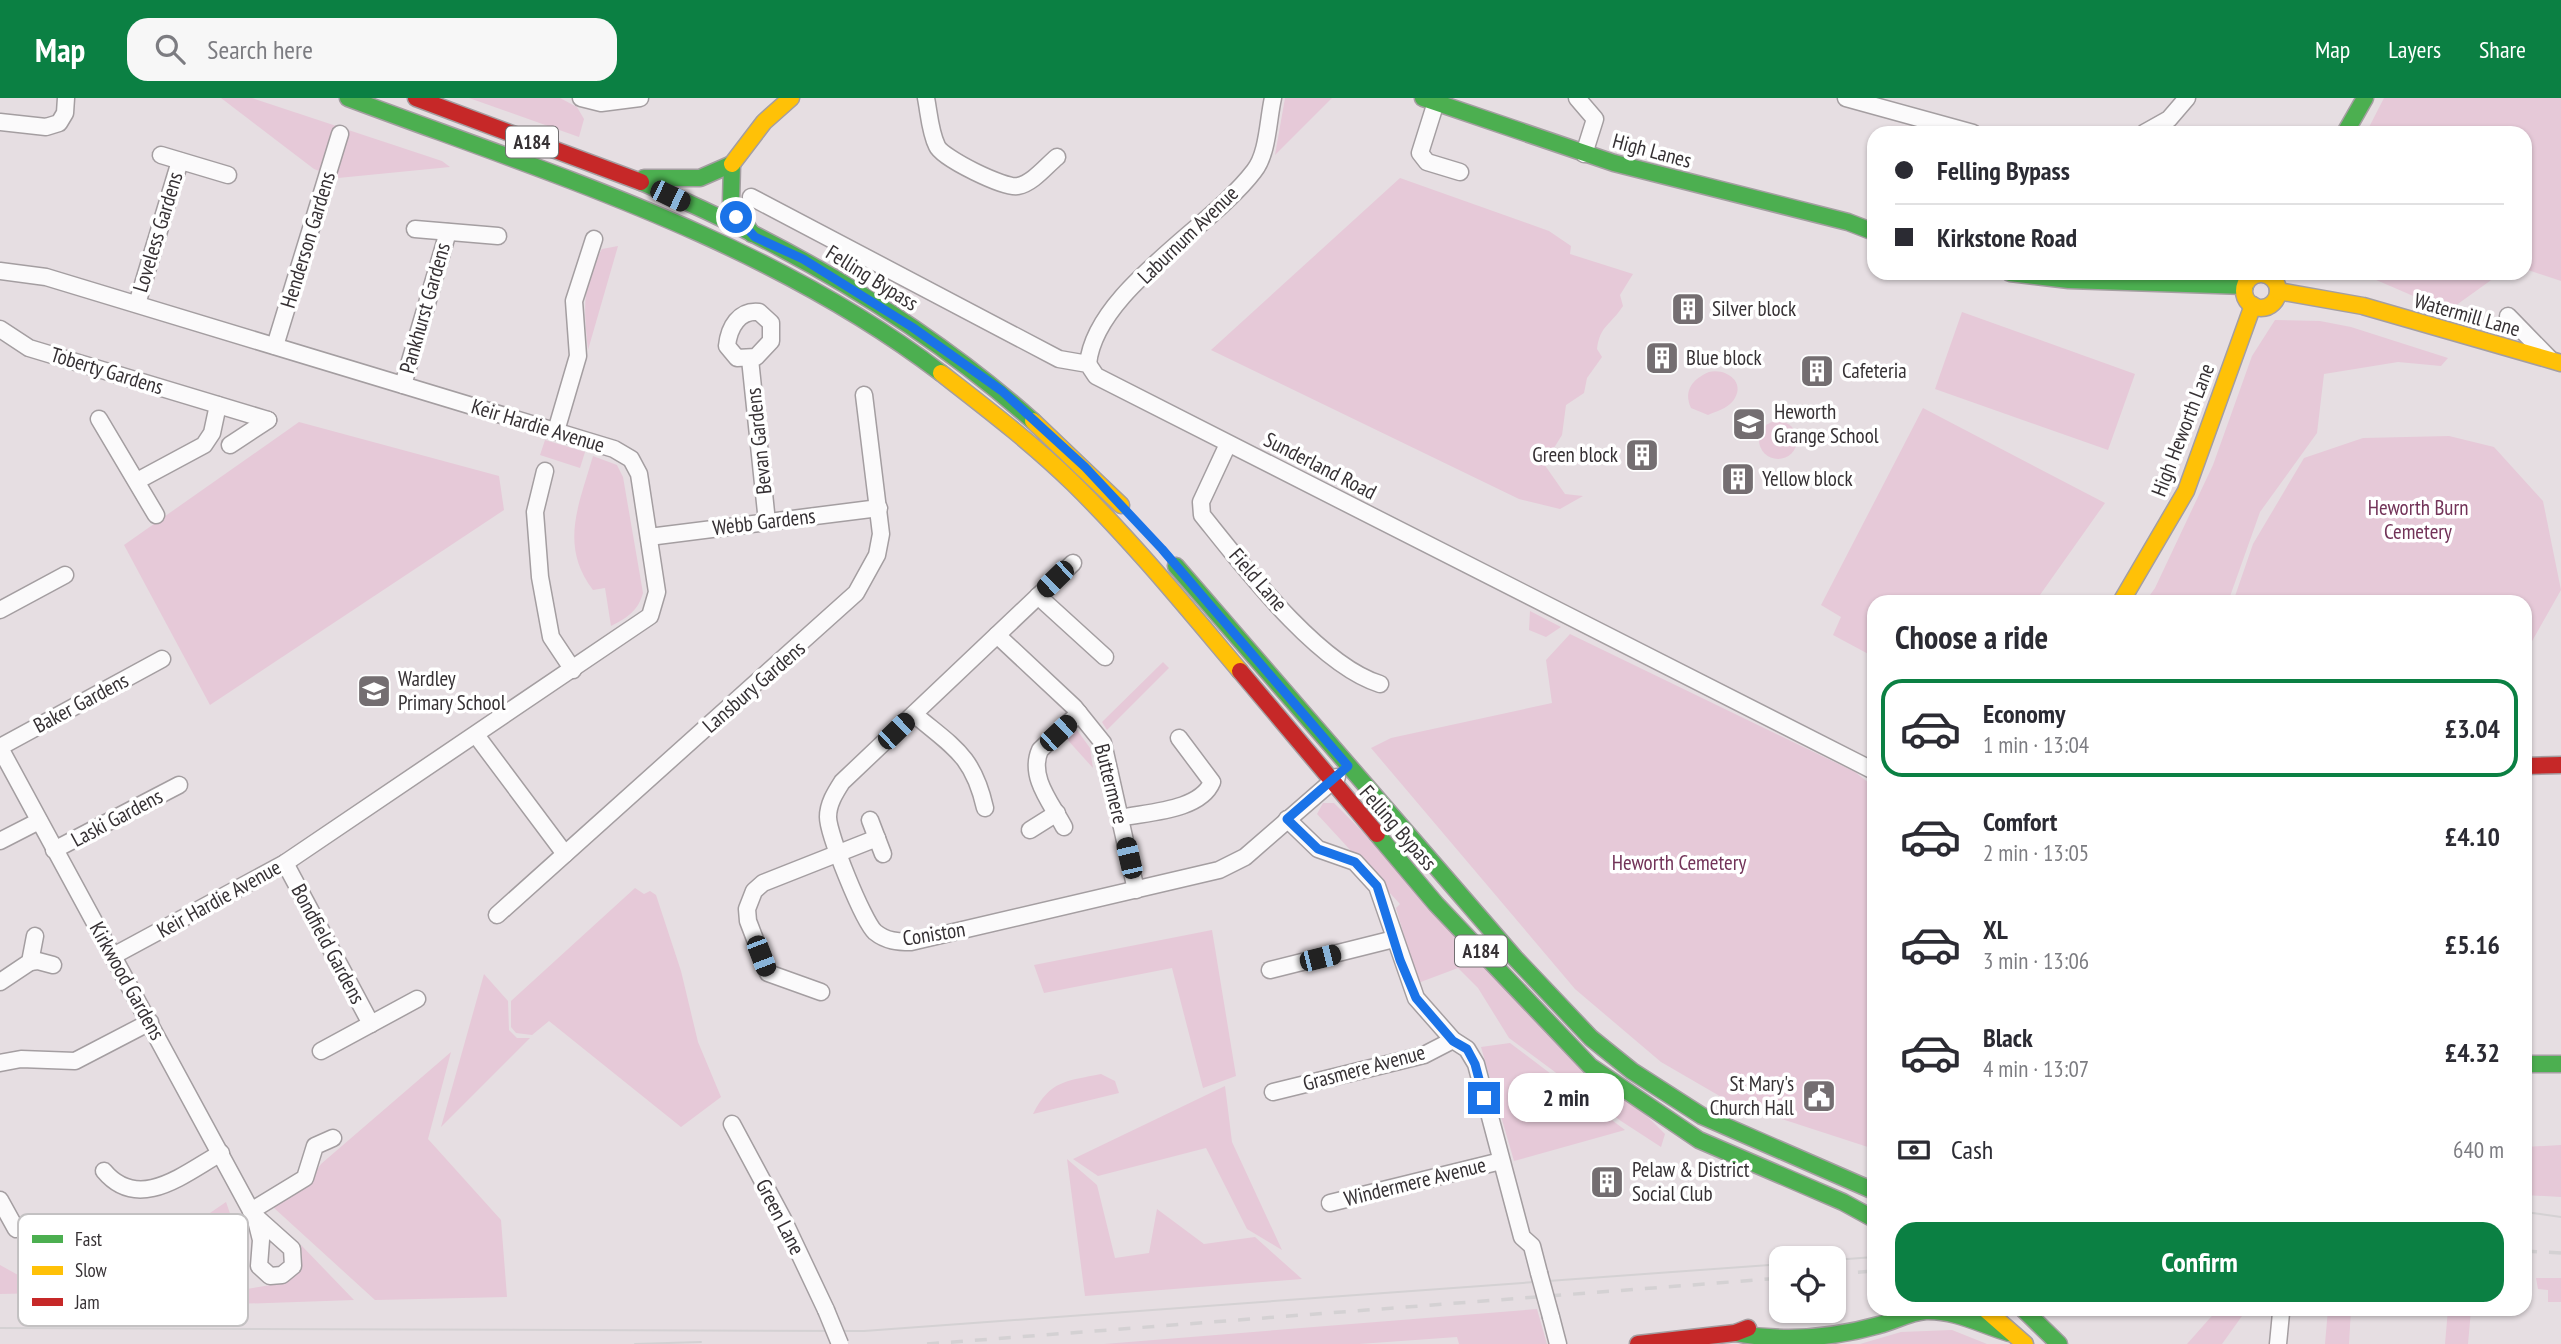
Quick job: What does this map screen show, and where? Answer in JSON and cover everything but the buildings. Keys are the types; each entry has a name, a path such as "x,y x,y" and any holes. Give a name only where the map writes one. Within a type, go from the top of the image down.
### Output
{"main road":[{"name":"Felling Bypass","path":"348,98 642,208 798,281 899,341 993,413 1072,482 1152,567 1436,904 1590,1066 1699,1140 1843,1202 1867,1215"},
{"name":"Felling Bypass","path":"416,98 627,177 803,259 912,327 1002,391 1085,467 1136,521"},
{"path":"2349,126 2365,98"},
{"path":"627,177 700,178 732,164 783,100"},
{"name":"High Lanes","path":"1429,100 1584,154 1849,222 1867,229"},
{"path":"732,164 728,197 736,217 755,237"},
{"path":"2058,280 2113,283 2193,281 2245,286"},
{"path":"2250,280 2245,286 2247,299 2260,308 2270,305 2278,291 2274,280"},
{"name":"Watermill Lane","path":"2278,291 2363,306 2557,363"},
{"name":"High Heworth Lane","path":"2125,595 2186,491 2253,305"},
{"name":"Felling Bypass","path":"1162,549 1515,958 1591,1038 1632,1070 1702,1116 1776,1151 1867,1185"},
{"path":"2532,766 2561,765"},
{"path":"2532,1064 2561,1064"},
{"path":"1794,1335 1868,1316"},
{"path":"1639,1344 1735,1334 1752,1326 1794,1335 1860,1330 1901,1316"},
{"path":"1957,1316 2019,1339"},
{"path":"1994,1316 2019,1339"},
{"path":"2010,1316 2040,1344"},
{"path":"2030,1316 2059,1344"}],"street":[{"path":"0,122 46,127 59,122 65,113 66,98"},
{"path":"581,98 601,103 640,98"},
{"path":"926,98 937,146 944,155 1004,185 1017,187 1030,181 1057,157"},
{"name":"Laburnum Avenue","path":"1088,364 1089,351 1111,308 1256,170 1273,98"},
{"path":"1577,98 1595,119 1584,154"},
{"path":"1846,98 1940,126"},
{"path":"2156,126 2169,119 2187,98"},
{"path":"1429,100 1420,153 1427,162 1460,172"},
{"name":"Henderson Gardens","path":"275,346 340,134"},
{"path":"161,155 228,175"},
{"name":"Loveless Gardens","path":"137,304 180,161"},
{"name":"Sunderland Road","path":"751,197 1059,359 1088,364 1096,376 1867,767"},
{"name":"Pankhurst Gardens","path":"415,229 498,236"},
{"name":"Pankhurst Gardens","path":"402,385 448,232"},
{"path":"556,431 578,356 574,301 594,239"},
{"name":"Keir Hardie Avenue","path":"0,271 46,277 614,449 631,459 639,474 657,592 654,609 643,622 285,863 113,956"},
{"path":"2508,316 2557,363"},
{"name":"Toberty Gardens","path":"0,329 29,348 268,420 230,445"},
{"name":"Bevan Gardens","path":"750,359 767,522"},
{"name":"Lansbury Gardens","path":"497,915 844,607 856,593 877,555 881,534 864,396"},
{"path":"137,481 204,445 212,433 218,405"},
{"path":"99,419 156,515"},
{"name":"Field Lane","path":"1228,444 1201,502 1202,514 1269,598 1357,677 1380,684"},
{"path":"545,471 535,512 540,577 551,637 573,670"},
{"name":"Webb Gardens","path":"649,537 878,508"},
{"name":"Coniston","path":"1073,563 835,793 828,817 838,851 867,923 885,939 911,942 1233,865 1348,766"},
{"path":"0,610 65,575"},
{"path":"1038,596 1105,657"},
{"name":"Buttermere","path":"997,635 1079,713 1103,743 1136,890"},
{"name":"Baker Gardens","path":"0,748 162,659"},
{"path":"1030,830 1060,820 1037,776 1036,758 1040,750 1079,713"},
{"path":"914,714 968,759 981,787 985,808"},
{"path":"476,735 565,854"},
{"path":"1120,818 1194,801 1208,792 1212,782 1180,738"},
{"name":"Kirkwood Gardens","path":"0,748 253,1213 304,1178 315,1146 332,1139"},
{"name":"Laski Gardens","path":"54,850 179,785"},
{"path":"1287,819 1318,849 1355,862 1377,886 1416,998 1453,1041 1467,1049 1475,1064 1522,1237 1532,1246 1558,1344"},
{"path":"870,820 883,854"},
{"path":"0,841 38,821"},
{"path":"821,992 768,973 748,920 747,909 754,891 763,883 838,851 877,838"},
{"name":"Bondfield Gardens","path":"285,863 371,1024"},
{"path":"30,962 35,936"},
{"path":"1270,970 1394,939"},
{"path":"0,982 30,962 53,965"},
{"name":"Bondfield Gardens","path":"321,1051 417,999"},
{"path":"2,1058 75,1061 150,1021"},
{"name":"Grasmere Avenue","path":"1273,1092 1424,1055 1453,1041"},
{"name":"Green Lane","path":"732,1124 783,1219 840,1344"},
{"path":"104,1171 122,1187 144,1191 157,1189 221,1153"},
{"name":"Windermere Avenue","path":"1330,1203 1501,1161"},
{"path":"0,1200 16,1230"},
{"path":"2278,1344 2281,1316"}],"green space":[{"path":"221,98 252,98 442,161 450,167 338,178 314,169"},
{"path":"469,98 560,98 577,107 584,119 579,137"},
{"path":"1285,98 1332,98 1275,155"},
{"path":"2384,98 2561,98 2561,281 2532,271 2532,126 2370,126"},
{"path":"1400,178 1549,231 1571,246 1570,254 1633,274 1620,295 1623,306 1598,341 1597,349 1602,357 1587,378 1584,393 1566,405 1562,435 1544,464 1565,494 1583,496 1560,509 1519,499 1211,350"},
{"path":"618,246 588,350 585,310 590,274 602,249"},
{"path":"2376,280 2491,280 2448,311"},
{"path":"1962,312 2135,374 2108,450 1935,389"},
{"path":"2275,320 2320,321 2351,327 2448,358 2441,366 2398,362 2324,374 2317,433 2260,512 2230,595 2150,595 2213,465 2252,356"},
{"path":"1709,372 1728,375 1733,378 1738,388 1730,404 1708,415 1691,408 1688,396 1694,382"},
{"path":"1923,408 2105,503 2040,595 1867,595 1867,653 1833,635 1841,617 1821,605"},
{"path":"1778,421 1791,427 1797,440 1791,453 1778,459 1765,453 1759,440 1765,427"},
{"path":"299,422 499,476 504,510 210,705 124,545"},
{"name":"Heworth Burn Cemetery","path":"2449,436 2494,447 2543,501 2561,590 2532,641 2532,595 2235,595 2253,544 2304,458 2363,438"},
{"path":"545,440 585,452 580,468 540,455"},
{"path":"593,456 617,465 623,477 643,593 631,613 611,626 605,588 593,590 583,573 574,541 578,508"},
{"path":"1530,611 1561,627 1546,637 1529,630"},
{"name":"Heworth Cemetery","path":"1570,634 1855,772 1867,781 1867,1147 1730,1102 1661,1062 1575,989 1371,748 1391,738 1552,703 1546,660"},
{"path":"1163,662 1169,668 1107,730 1102,722"},
{"path":"1077,730 1090,748 1093,768 1065,737"},
{"path":"1323,803 1334,803 1665,1134 1661,1147 1621,1121 1509,1038 1478,988 1458,968 1418,983 1396,908 1400,904 1317,814"},
{"path":"635,888 644,894 650,891 656,895 681,971 698,1042 721,1097 681,1127 549,1021 532,1035 516,1033 511,1027 511,1001"},
{"path":"1212,930 1236,1076 1203,1088 1172,968 1044,993 1034,965"},
{"path":"484,974 508,1001 509,1030 517,1038 530,1038 441,1127"},
{"path":"1510,1043 1625,1130 1514,1161 1481,1047"},
{"path":"451,1052 428,1139 501,1220 507,1297 375,1300 273,1207 306,1186 321,1164"},
{"path":"1101,1074 1115,1081 1119,1093 1033,1114 1053,1088 1069,1081"},
{"path":"1225,1086 1232,1142 1282,1250 1247,1229 1206,1148 1098,1176 1073,1159"},
{"path":"2561,1145 2561,1197 2532,1195 2532,1147"},
{"path":"1067,1159 1097,1185 1115,1258 1149,1253 1157,1209 1204,1244 1255,1237 1302,1279 1085,1296"},
{"path":"226,1202 230,1214 208,1214"},
{"path":"301,1245 354,1300 248,1304 248,1289 283,1283 302,1269"},
{"path":"0,1265 18,1275 18,1294 0,1294"},
{"path":"2536,1278 2561,1278 2561,1302 2548,1302 2548,1290 2538,1289"},
{"path":"1537,1309 1547,1344 1459,1344 1457,1337 1359,1344 1104,1344"},
{"path":"2212,1316 2242,1316 2222,1344 2187,1344"},
{"path":"2327,1316 2351,1316 2349,1344 2325,1344"},
{"path":"2447,1316 2470,1316 2468,1344 2445,1344"},
{"path":"1952,1330 1987,1344 1860,1344 1901,1332"}],"tram line":[{"path":"2532,1213 2561,1217"},
{"path":"1846,1259 1867,1258"},
{"path":"0,1328 864,1331 1769,1265"},
{"path":"635,1344 701,1342"}],"railway":[{"path":"2532,1251 2561,1253"},
{"path":"1846,1273 1867,1272"},
{"path":"927,1344 1769,1279"}],"traffic: fast":[{"path":"348,98 579,183 730,248 803,285 874,326 941,373"},
{"path":"1423,98 1614,163 1848,222 1867,229"},
{"path":"2349,126 2365,98"},
{"path":"732,164 731,202 752,234"},
{"path":"644,178 700,178 732,164"},
{"path":"641,182 745,230 847,286 943,349 1033,421"},
{"path":"2069,280 2245,286"},
{"path":"1176,566 1515,958 1591,1038 1632,1071 1702,1116 1867,1188"},
{"path":"1377,834 1436,904 1590,1066 1699,1140 1843,1202 1867,1215"},
{"path":"2532,1064 2561,1064"},
{"path":"1735,1333 1790,1338 1826,1336 1905,1316"},
{"path":"1961,1316 2009,1333"},
{"path":"2030,1316 2059,1344"}],"traffic: slow":[{"path":"732,164 764,122 791,98"},
{"path":"2248,280 2245,285 2245,297 2255,307 2267,307 2273,303 2278,291"},
{"path":"2274,280 2278,291"},
{"path":"2278,291 2363,306 2561,363"},
{"path":"2125,595 2186,491 2253,305"},
{"path":"941,373 1025,440 1073,483 1138,552 1240,671"},
{"path":"1033,421 1121,505"},
{"path":"1993,1316 2025,1344"}],"traffic: jam":[{"path":"416,98 641,182"},
{"path":"1240,671 1377,834"},
{"path":"2532,766 2561,765"},
{"path":"1638,1344 1735,1333 1748,1328"}],"place":[{"name":"Silver block","path":"1688,309"},
{"name":"Blue block","path":"1662,358"},
{"name":"Cafeteria","path":"1817,371"},
{"name":"Heworth Grange School","path":"1749,424"},
{"name":"Green block","path":"1642,455"},
{"name":"Yellow block","path":"1738,479"},
{"name":"Wardley Primary School","path":"374,691"},
{"name":"St Mary's Church Hall","path":"1819,1096"},
{"name":"Pelaw & District Social Club","path":"1607,1182"}],"route":[{"path":"736,217 755,237 803,259 912,327 1002,391 1085,467 1162,549 1348,766 1287,819 1300,835 1318,849 1355,862 1377,886 1400,960 1416,998 1453,1041 1467,1049 1475,1064 1484,1098"}]}
